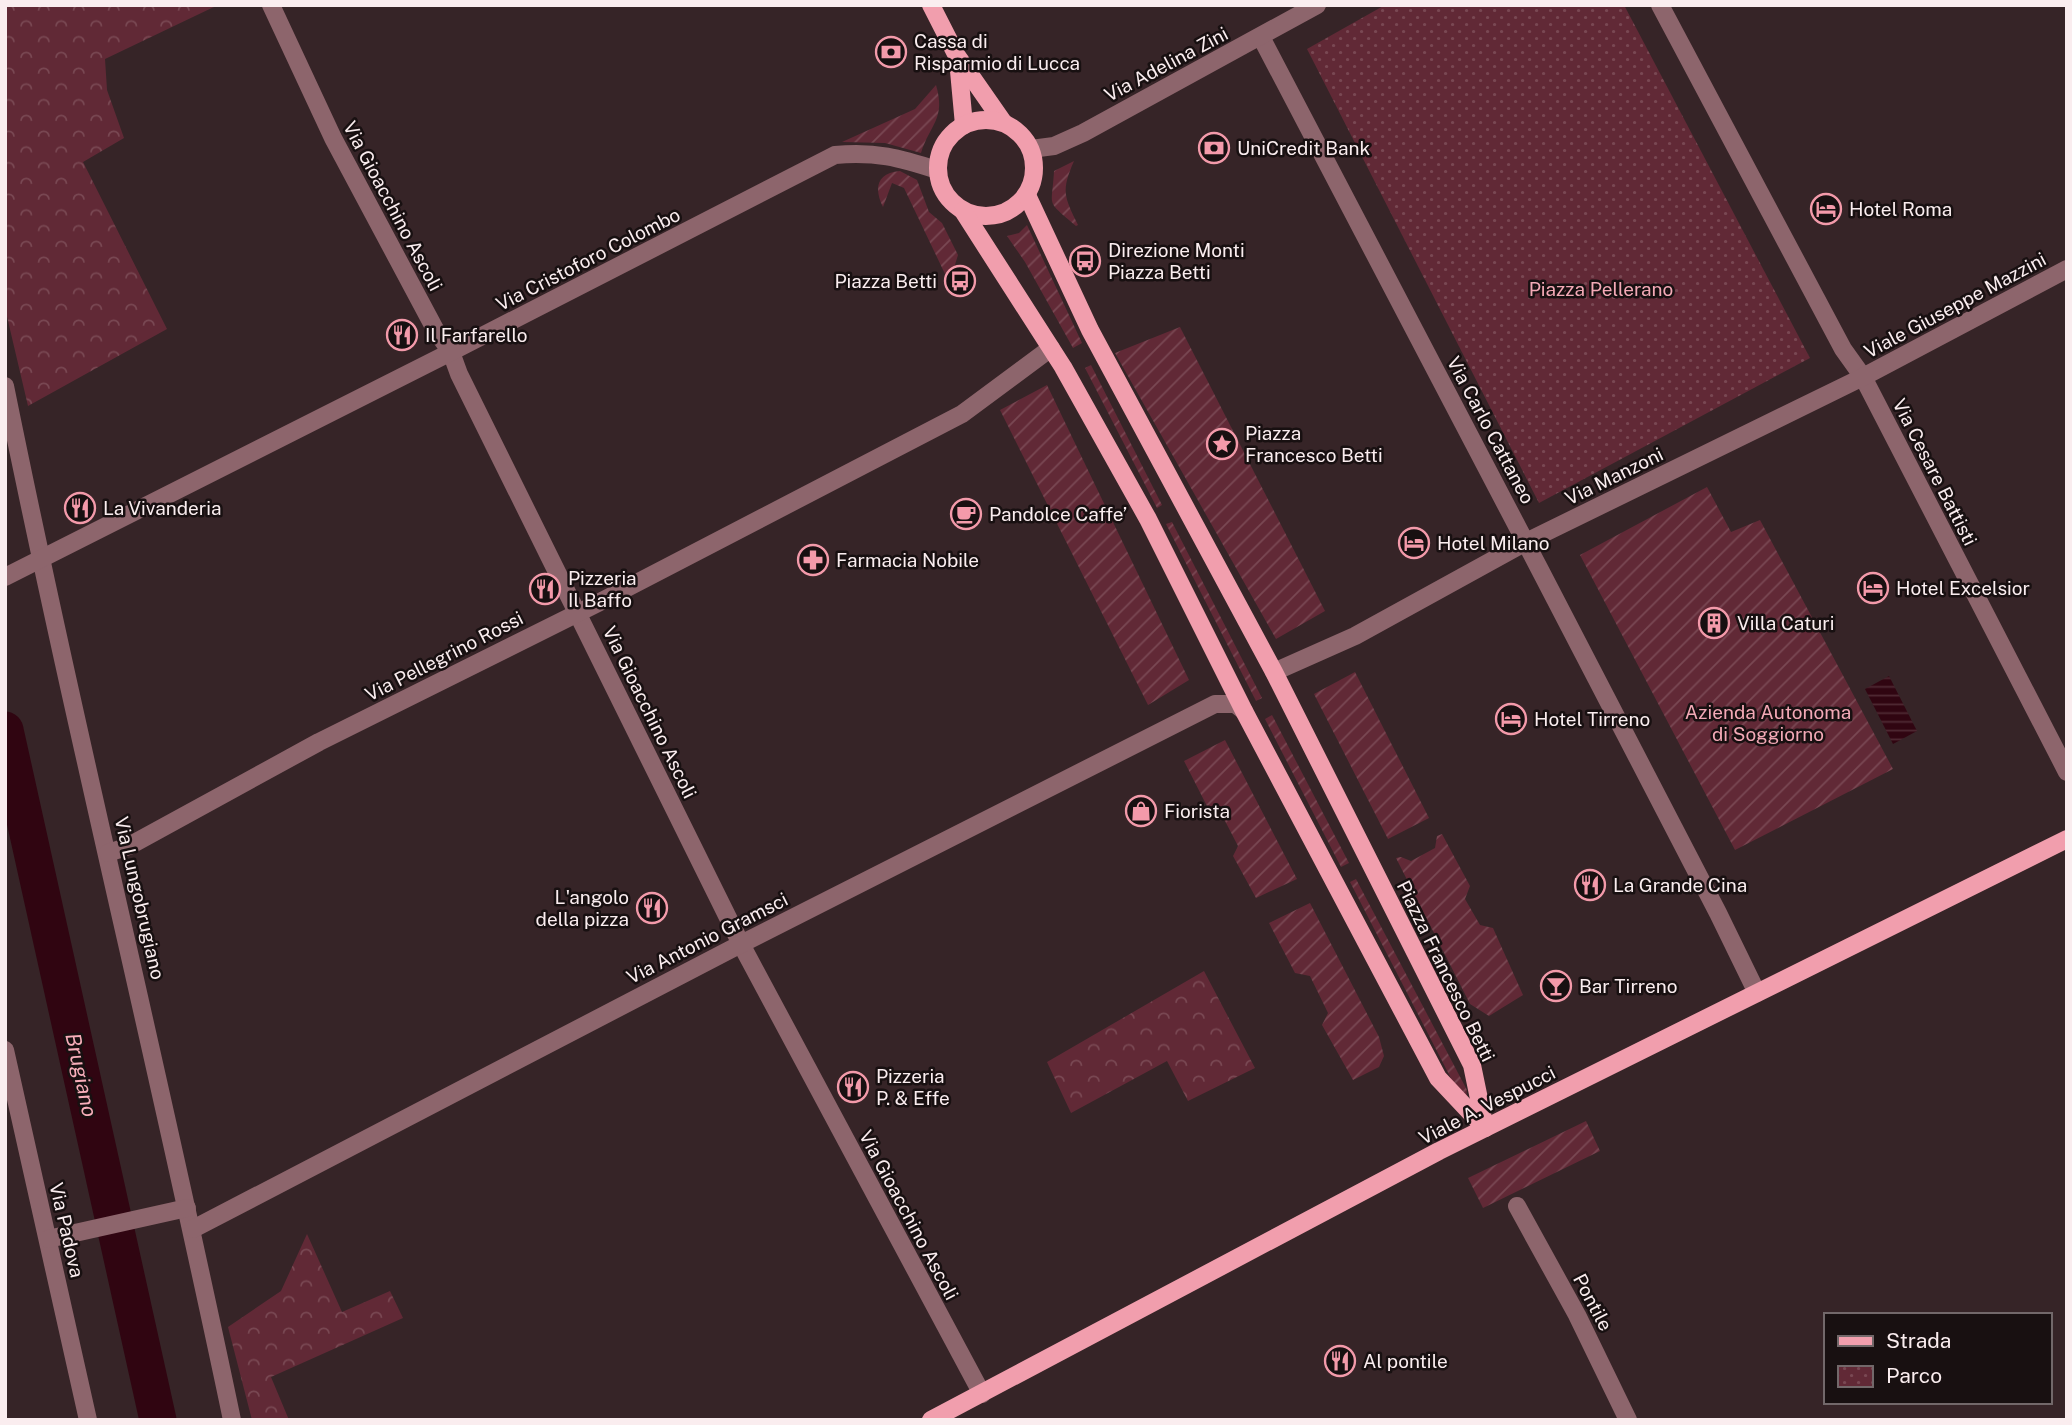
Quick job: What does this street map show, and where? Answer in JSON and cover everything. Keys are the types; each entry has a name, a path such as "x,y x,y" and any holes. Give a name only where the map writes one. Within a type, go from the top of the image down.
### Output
{"main road":[{"path":"931,5 957,56 1003,122 1024,138 1031,149 1035,165 1027,195 1017,206 991,217 976,216 963,211 950,201 941,187 937,170 944,144 964,125 976,120 1003,122"},
{"path":"957,56 964,125"},
{"name":"Piazza Francesco Betti","path":"1027,195 1090,330 1274,672 1472,1065 1485,1128"},
{"path":"963,211 1051,348 1148,519 1244,711 1438,1078 1485,1128"},
{"name":"Viale A. Vespucci","path":"931,1420 1485,1128 2067,839"}],"street":[{"name":"Via Gioacchino Ascoli","path":"271,5 333,138 436,331 451,352 459,374 741,944 982,1394"},
{"name":"Via Adelina Zini","path":"1031,149 1054,146 1083,133 1317,5"},
{"path":"1660,5 1843,349 1863,377"},
{"name":"Via Carlo Cattaneo","path":"1261,37 1526,542 1757,993"},
{"name":"Via Cristoforo Colombo","path":"5,577 835,155 862,152 891,155 937,170"},
{"name":"Viale Giuseppe Mazzini","path":"1863,377 2067,269"},
{"name":"Via Pellegrino Rossi","path":"108,853 129,846 318,742 578,612 962,414 1051,348"},
{"name":"Via Manzoni","path":"1274,672 1355,636 1526,542 1863,377"},
{"name":"Via Cesare Battisti","path":"1863,377 2067,772"},
{"name":"Via Lungobrugiano","path":"5,386 32,563 108,853 232,1420"},
{"name":"Via Antonio Gramsci","path":"192,1229 741,944 1215,704 1235,704 1244,711"},
{"name":"Via Padova","path":"5,1050 88,1420"},
{"name":"Pontile","path":"1517,1206 1577,1315 1628,1420"},
{"path":"48,1239 187,1208"}],"green space":[{"path":"5,5 218,5 105,59 107,90 124,138 83,162 167,329 28,406 5,308"},
{"name":"Piazza Pellerano","path":"1385,5 1624,5 1810,358 1539,503 1307,49"},
{"path":"936,85 939,96 938,114 921,153 885,143 842,142 915,109"},
{"path":"1074,161 1067,180 1066,193 1078,225 1076,226 1055,207 1052,198 1054,171"},
{"path":"900,171 917,180 929,212 942,223 958,255 953,271 945,274 904,188 892,183 883,207 878,194 879,183 886,175"},
{"path":"1027,225 1082,343 1073,348 1025,262 1007,236 1019,233"},
{"path":"1180,327 1325,611 1276,639 1115,353"},
{"path":"1091,365 1162,505 1157,508 1085,368"},
{"path":"1047,385 1189,680 1148,705 1000,410"},
{"name":"Azienda Autonoma di Soggiorno","path":"1707,487 1731,532 1760,520 1893,769 1735,850 1580,555"},
{"path":"1172,522 1262,698 1256,701 1166,524"},
{"path":"1355,672 1429,818 1388,839 1314,694"},
{"path":"1272,715 1349,863 1341,867 1265,719"},
{"path":"1225,740 1297,879 1256,898 1233,856 1238,846 1224,819 1211,814 1184,761"},
{"path":"1442,834 1470,886 1465,899 1480,925 1493,928 1523,995 1489,1016 1470,1004 1396,858 1411,861 1435,848 1437,836"},
{"path":"1356,879 1467,1090 1466,1099 1458,1092 1350,882"},
{"path":"1310,903 1379,1037 1384,1056 1379,1067 1353,1080 1322,1025 1328,1013 1310,976 1295,973 1269,923"},
{"path":"1204,971 1255,1068 1188,1101 1167,1061 1071,1113 1047,1062"},
{"path":"1586,1121 1600,1151 1483,1208 1468,1178"},
{"path":"307,1234 342,1312 390,1291 403,1318 271,1377 289,1420 252,1420 228,1327 281,1291"}],"shaded area":[{"path":"1889,676 1917,731 1893,744 1865,689"}],"waterway":[{"name":"Brugiano","path":"5,730 158,1420"}],"place":[{"name":"Cassa di Risparmio di Lucca","path":"891,52"},
{"name":"UniCredit Bank","path":"1214,148"},
{"name":"Hotel Roma","path":"1826,209"},
{"name":"Direzione Monti Piazza Betti","path":"1085,261"},
{"name":"Piazza Betti","path":"960,281"},
{"name":"Il Farfarello","path":"402,335"},
{"name":"Piazza Francesco Betti","path":"1222,444"},
{"name":"La Vivanderia","path":"80,508"},
{"name":"Pandolce Caffe’","path":"966,514"},
{"name":"Hotel Milano","path":"1414,543"},
{"name":"Farmacia Nobile","path":"813,560"},
{"name":"Hotel Excelsior","path":"1873,588"},
{"name":"Pizzeria Il Baffo","path":"545,589"},
{"name":"Villa Caturi","path":"1714,623"},
{"name":"Hotel Tirreno","path":"1511,719"},
{"name":"Fiorista","path":"1141,811"},
{"name":"La Grande Cina","path":"1590,885"},
{"name":"L'angolo della pizza","path":"652,908"},
{"name":"Bar Tirreno","path":"1556,986"},
{"name":"Pizzeria P. & Effe","path":"853,1087"},
{"name":"Al pontile","path":"1340,1361"}]}
